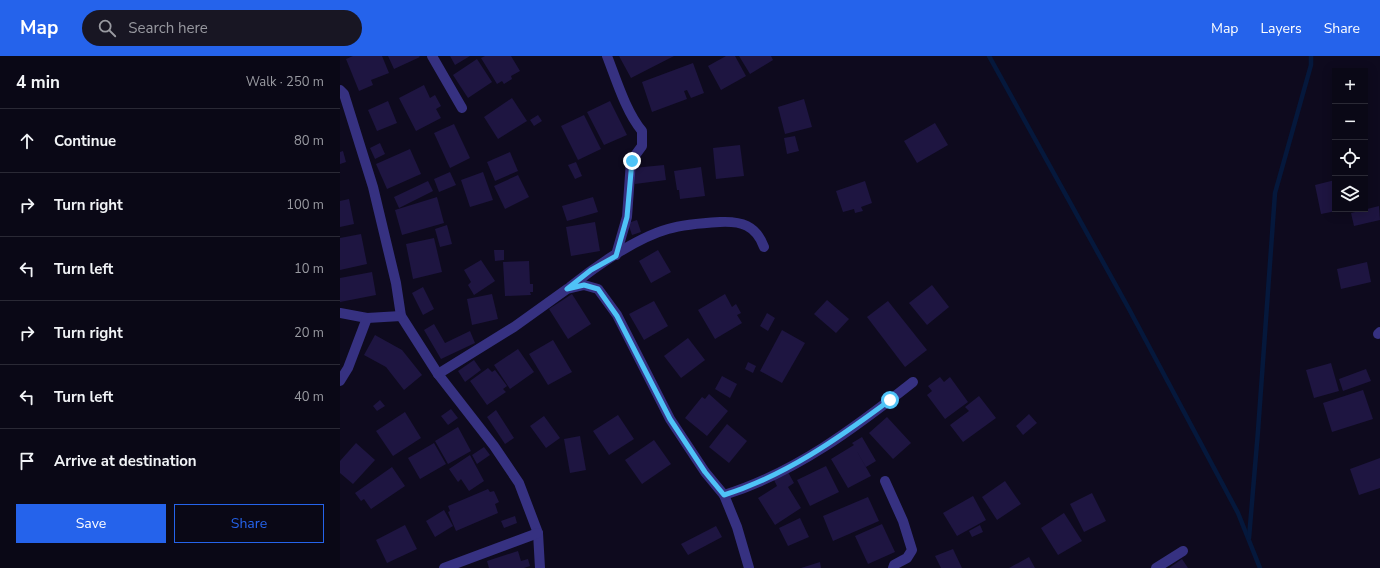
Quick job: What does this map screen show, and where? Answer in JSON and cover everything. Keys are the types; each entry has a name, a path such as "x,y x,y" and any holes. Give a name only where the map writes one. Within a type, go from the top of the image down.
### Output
{"street":[{"path":"432,56 462,108"},
{"path":"607,56 619,89 637,125 642,131 642,146 632,161 627,217 616,256"},
{"path":"341,93 373,187 396,284 401,316 438,374 494,446 519,484 538,533 540,568"},
{"path":"438,374 514,326 567,289 591,270 643,239 667,229 698,223 728,222 748,226 760,236 764,247"},
{"path":"567,289 584,285 598,289 617,316 670,419 705,472 724,495 737,527 749,568"},
{"path":"340,313 367,318 401,316"},
{"path":"340,381 348,368 367,318"},
{"path":"724,495 744,489 771,477 838,438 913,382"},
{"path":"885,481 903,521 912,550 907,558 894,565 893,568"},
{"path":"444,568 538,533"},
{"path":"1156,568 1183,551"}],"building":[{"path":"353,56 382,56 389,73 371,80 373,85 359,91 346,59"},
{"path":"388,56 419,56 420,57 394,69"},
{"path":"450,56 470,56 455,65"},
{"path":"485,56 511,56 520,71 511,76 512,79 504,84 502,81 497,84 481,58"},
{"path":"619,56 674,56 631,78"},
{"path":"726,56 735,56 746,76 721,90 708,66"},
{"path":"739,56 771,56 773,60 750,74"},
{"path":"477,59 492,82 468,98 453,75"},
{"path":"693,63 704,93 691,98 687,90 684,91 687,99 652,112 642,82"},
{"path":"424,85 430,98 435,95 441,106 436,109 441,118 416,131 399,98"},
{"path":"512,98 527,121 498,139 484,117"},
{"path":"804,99 812,127 785,134 778,107"},
{"path":"388,101 397,123 377,131 368,110"},
{"path":"610,101 627,135 604,145 587,112"},
{"path":"538,115 542,121 534,126 530,120"},
{"path":"584,115 601,149 578,160 561,126"},
{"path":"935,123 948,145 917,163 904,141"},
{"path":"454,124 470,158 450,168 434,133"},
{"path":"795,136 799,151 787,154 784,138"},
{"path":"380,143 385,154 375,159 370,148"},
{"path":"740,145 744,176 716,179 713,148"},
{"path":"410,149 421,174 387,189 376,164"},
{"path":"343,151 346,162 340,164 340,152"},
{"path":"510,152 518,171 495,181 487,162"},
{"path":"576,162 582,176 575,179 568,165"},
{"path":"664,165 666,180 635,184 633,168"},
{"path":"701,167 705,196 680,199 674,171"},
{"path":"450,172 456,185 439,192 434,179"},
{"path":"483,172 493,200 470,207 461,180"},
{"path":"518,175 529,197 505,209 494,186"},
{"path":"428,181 433,191 399,208 394,197"},
{"path":"865,181 872,203 861,207 863,211 855,213 854,209 843,212 836,191"},
{"path":"1332,181 1332,212 1321,214 1315,185"},
{"path":"437,197 444,223 402,235 395,210"},
{"path":"593,197 598,212 567,221 562,206"},
{"path":"349,199 354,224 340,227 340,201"},
{"path":"1379,206 1380,220 1354,226 1351,213 1368,212 1368,209"},
{"path":"637,220 641,232 632,235 628,223"},
{"path":"595,222 600,251 571,256 566,227"},
{"path":"447,225 452,244 440,247 435,229"},
{"path":"361,234 367,264 340,270 340,238"},
{"path":"434,238 442,272 413,279 406,244"},
{"path":"494,250 504,250 504,260 495,261"},
{"path":"658,250 671,272 651,283 639,261"},
{"path":"481,260 495,281 474,295 468,285 471,282 464,270"},
{"path":"529,261 530,284 533,284 533,292 530,292 531,295 505,296 503,262"},
{"path":"1367,262 1371,282 1341,289 1337,269"},
{"path":"372,272 376,295 340,302 340,278"},
{"path":"932,285 949,307 927,325 909,303"},
{"path":"423,287 434,309 423,315 412,293"},
{"path":"492,294 498,319 472,325 467,299"},
{"path":"572,294 591,324 568,339 549,309"},
{"path":"725,294 732,307 736,304 741,313 737,315 742,323 715,339 698,310"},
{"path":"827,300 849,319 836,333 814,314"},
{"path":"654,301 668,326 644,340 629,314"},
{"path":"888,301 927,350 905,367 867,317"},
{"path":"767,313 775,318 768,331 760,326"},
{"path":"434,324 445,343 470,331 475,343 441,359 424,330"},
{"path":"782,330 805,343 782,383 760,371"},
{"path":"375,335 402,350 422,375 404,390 386,367 364,355"},
{"path":"688,338 705,360 681,378 664,356"},
{"path":"553,340 572,372 548,385 529,354"},
{"path":"518,349 534,372 510,389 494,365"},
{"path":"474,360 481,370 465,382 458,371"},
{"path":"748,362 756,366 753,373 745,369"},
{"path":"1331,363 1339,391 1314,398 1306,370"},
{"path":"488,368 492,372 495,370 507,386 503,389 506,392 487,405 470,381"},
{"path":"1366,369 1371,381 1343,391 1339,379"},
{"path":"722,376 737,384 730,398 715,389"},
{"path":"940,377 944,382 950,377 968,402 945,419 927,395 932,391 928,386"},
{"path":"1363,390 1373,419 1332,432 1323,403"},
{"path":"709,394 728,411 707,436 685,418 702,397 705,399"},
{"path":"979,396 996,418 963,442 950,425 969,411 965,407"},
{"path":"380,400 385,406 377,411 373,406"},
{"path":"451,409 458,418 448,425 441,416"},
{"path":"496,410 514,438 505,444 487,417"},
{"path":"405,412 421,438 393,456 376,431"},
{"path":"1029,414 1037,423 1023,435 1016,426"},
{"path":"618,415 634,439 609,455 593,431"},
{"path":"544,416 560,438 546,448 530,426"},
{"path":"887,417 911,443 893,459 869,433"},
{"path":"727,424 747,441 729,463 709,447"},
{"path":"458,427 471,451 448,464 435,441"},
{"path":"580,436 586,470 570,473 564,439"},
{"path":"862,437 876,461 866,467 855,448 871,476 848,488 831,459 854,445 852,443"},
{"path":"654,440 671,464 642,484 625,460"},
{"path":"356,443 375,460 353,484 340,473 340,461"},
{"path":"434,443 446,464 420,479 408,458"},
{"path":"484,447 490,455 477,464 472,455"},
{"path":"470,455 484,481 469,491 461,479 458,482 449,469"},
{"path":"1380,458 1380,488 1359,495 1350,469"},
{"path":"826,466 839,492 810,506 797,480"},
{"path":"392,467 405,486 371,509 364,499 361,501 355,493"},
{"path":"788,472 794,483 788,487 801,508 775,525 758,498 777,486 774,480"},
{"path":"1005,481 1021,504 997,520 982,497"},
{"path":"488,489 490,492 494,491 499,502 495,504 498,513 456,531 448,512 450,511 448,506"},
{"path":"1092,493 1106,521 1084,532 1070,504"},
{"path":"973,496 986,520 957,536 943,513"},
{"path":"868,497 879,521 833,541 823,516"},
{"path":"444,510 453,526 435,537 426,521"},
{"path":"1064,513 1082,541 1058,555 1041,528"},
{"path":"515,516 517,523 504,528 501,521"},
{"path":"800,518 809,537 788,546 779,528"},
{"path":"882,524 895,552 868,564 855,536"},
{"path":"405,525 417,549 387,563 376,540"},
{"path":"980,525 983,532 972,537 969,531"},
{"path":"716,526 722,537 688,555 681,544"},
{"path":"953,549 962,568 941,568 935,556"},
{"path":"518,551 521,561 528,559 530,566 524,568 489,568 487,561"},
{"path":"1029,557 1035,568 1009,568"},
{"path":"1182,559 1188,568 1169,568"},
{"path":"820,562 821,568 801,568"}],"waterway":[{"path":"989,56 1129,309 1238,513 1260,568"},
{"path":"1249,538 1275,193 1311,65 1311,56"}],"route":[{"path":"632,161 627,217 616,256 591,270 567,289 584,285 598,289 617,316 670,419 705,472 724,495 744,489 771,477 838,438 862,422 890,400"}]}
